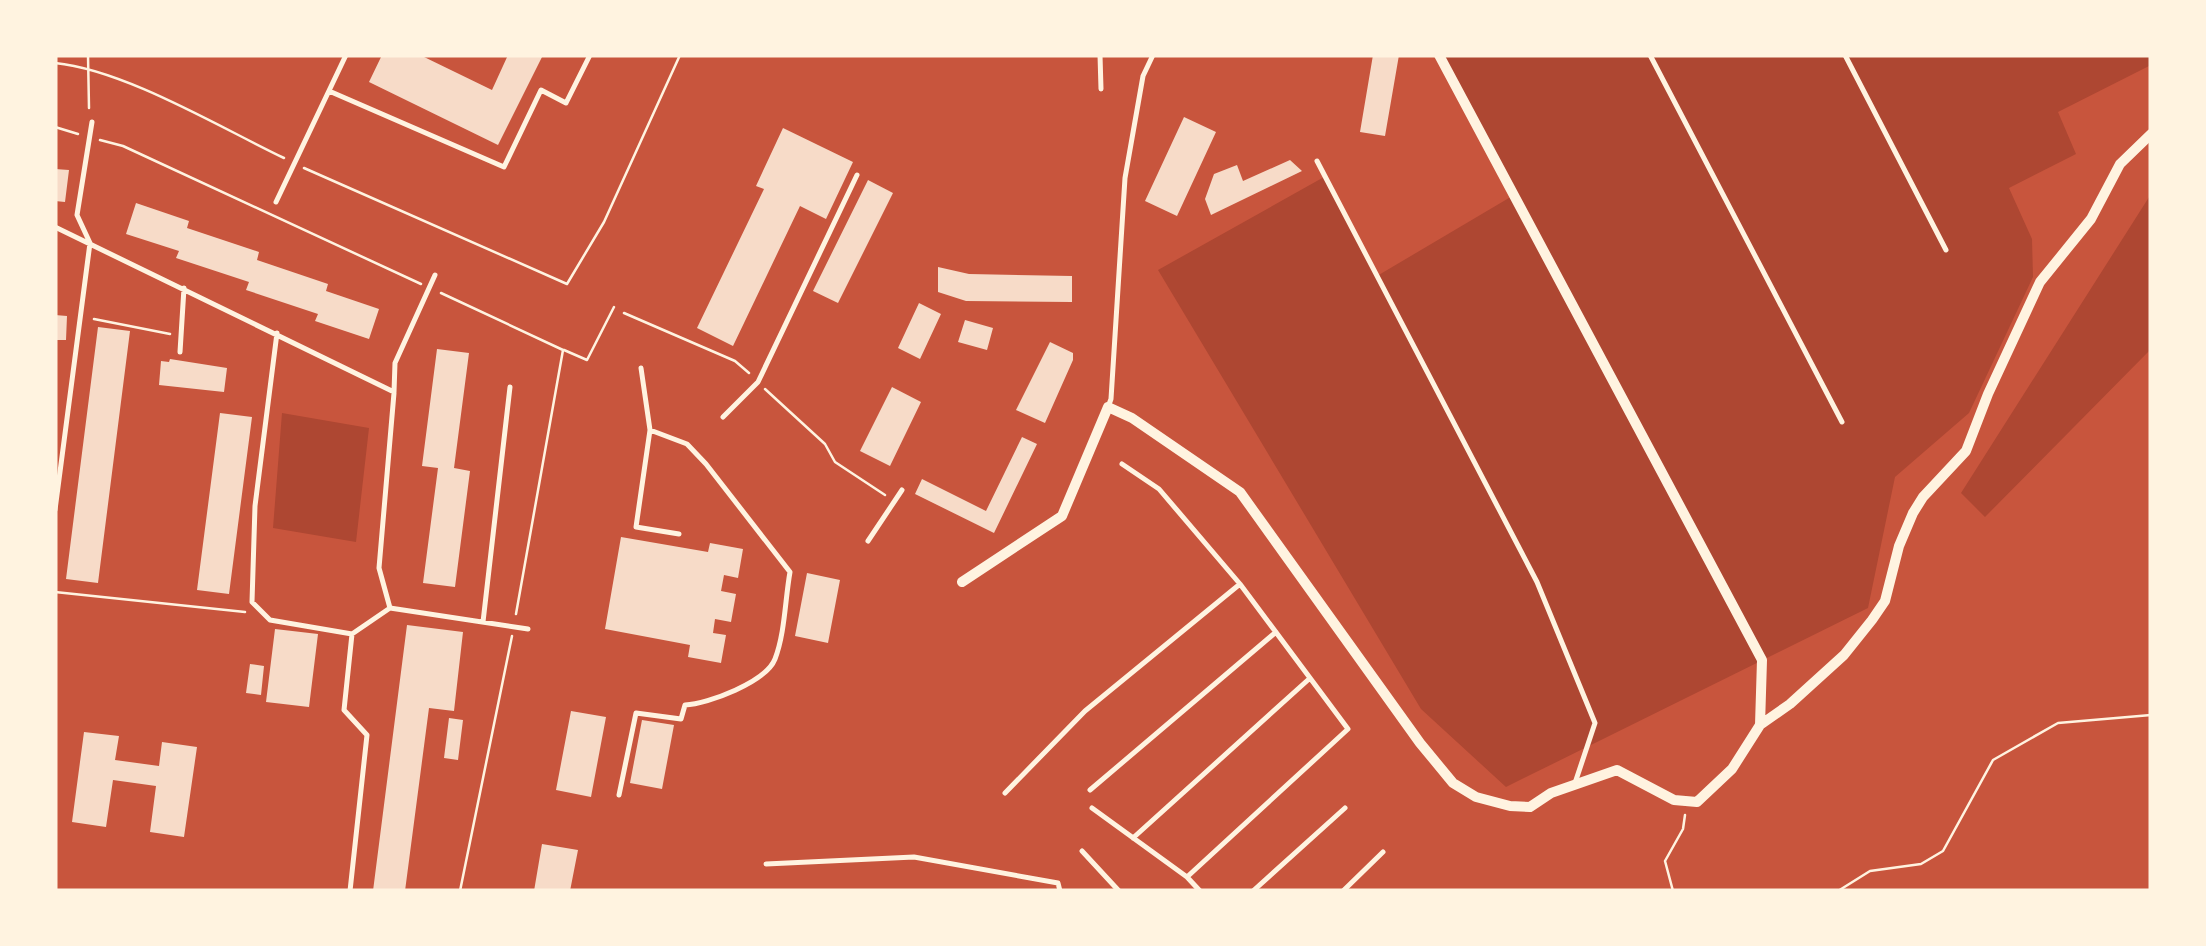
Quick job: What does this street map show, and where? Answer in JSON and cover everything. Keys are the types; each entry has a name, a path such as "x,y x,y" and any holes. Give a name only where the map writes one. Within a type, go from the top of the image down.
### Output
{"street":[{"path":"1439,55 1762,660 1760,725"},
{"path":"962,582 1062,516 1108,407 1132,418 1240,492 1420,743 1453,783 1476,796 1518,808 1530,807 1551,793 1622,770 1674,800 1697,802 1717,786 1745,752 1760,725 1828,670 1856,643 1872,620 1884,601 1898,546 1912,512 1966,451 2040,282 2091,219 2120,164 2151,134"}],"lane":[{"path":"276,202 346,55"},
{"path":"329,91 504,167 540,90 566,103 590,55"},
{"path":"1100,55 1101,89"},
{"path":"1108,407 1112,399 1125,178 1143,76 1154,55"},
{"path":"1650,55 1842,422"},
{"path":"1845,55 1946,250"},
{"path":"55,510 90,244 77,214 92,122"},
{"path":"1317,161 1544,600 1595,723 1574,786"},
{"path":"723,417 758,382 857,175"},
{"path":"55,226 394,392"},
{"path":"390,608 378,568 395,363 435,275"},
{"path":"180,352 184,288"},
{"path":"276,332 255,506 252,602 270,620 352,634 390,608 528,629"},
{"path":"641,368 650,430 636,527 678,534"},
{"path":"483,622 510,386"},
{"path":"618,796 636,713 681,719 685,705 701,704 724,695 774,663 790,572 687,444 650,430"},
{"path":"1122,464 1159,489 1240,584 1348,729 1187,876"},
{"path":"868,541 902,490"},
{"path":"1005,793 1086,711 1240,584"},
{"path":"1090,790 1276,632"},
{"path":"350,891 367,735 344,710 352,634"},
{"path":"1133,838 1310,678"},
{"path":"1092,808 1187,876 1200,891"},
{"path":"1253,891 1345,808"},
{"path":"1082,851 1119,891"},
{"path":"1343,891 1384,852"},
{"path":"766,864 914,857 1058,883 1060,891"}],"path":[{"path":"88,55 89,137"},
{"path":"55,63 140,89 294,163 567,284 604,222 680,55"},
{"path":"55,128 123,146 587,360 614,307"},
{"path":"624,313 735,360 825,444 834,462 891,499 902,490"},
{"path":"78,315 181,336"},
{"path":"460,891 514,626 563,350"},
{"path":"55,592 229,611"},
{"path":"1838,891 1870,871 1921,864 1943,851 1993,760 2058,723 2151,716"},
{"path":"1674,891 1665,861 1683,829 1687,804"}],"shaded area":[{"path":"1439,55 2151,55 2151,65 2058,112 2076,154 2009,188 2032,239 2033,277 1969,413 1895,477 1868,608 1506,787 1421,709 1158,270 1324,177 1377,276 1514,195"},
{"path":"2151,194 2151,349 1985,517 1961,493"},
{"path":"282,413 369,428 356,542 273,528"}],"building":[{"path":"382,55 420,55 492,90 508,55 543,55 498,145 369,82"},
{"path":"1373,55 1399,55 1385,136 1360,132"},
{"path":"1184,117 1216,132 1177,216 1145,201"},
{"path":"783,128 853,162 826,219 800,206 733,346 697,328 764,189 756,186"},
{"path":"1290,160 1302,171 1211,215 1205,199 1214,174 1237,165 1243,181"},
{"path":"55,169 69,170 65,202 55,201"},
{"path":"868,180 893,193 838,303 813,291"},
{"path":"136,203 189,221 187,228 259,252 257,260 328,284 326,291 379,309 369,339 315,321 318,314 246,290 249,282 176,258 179,251 126,234"},
{"path":"938,267 969,274 1072,276 1072,302 966,301 938,292"},
{"path":"919,303 941,314 920,359 898,348"},
{"path":"55,315 67,316 66,340 55,340"},
{"path":"965,320 993,328 987,350 958,342"},
{"path":"98,327 130,331 98,583 66,579"},
{"path":"1050,342 1073,353 1073,360 1045,423 1016,410"},
{"path":"437,349 469,353 454,468 470,471 455,587 423,583 438,468 422,466"},
{"path":"161,361 227,368 224,392 159,385"},
{"path":"892,387 921,402 890,466 860,451"},
{"path":"220,413 252,417 229,594 197,590"},
{"path":"1022,437 1037,444 994,533 915,494 922,479 986,511"},
{"path":"621,537 708,552 710,543 743,549 738,578 724,575 721,591 736,594 731,622 715,619 713,633 726,635 721,663 688,657 690,645 605,629"},
{"path":"807,573 840,580 828,643 795,636"},
{"path":"407,625 463,632 454,711 429,708 405,891 373,891"},
{"path":"275,629 318,634 309,707 266,702"},
{"path":"250,664 264,666 261,695 246,693"},
{"path":"571,711 606,717 591,797 556,790"},
{"path":"449,718 463,720 458,760 444,758"},
{"path":"642,720 674,725 662,789 630,783"},
{"path":"84,732 119,736 115,760 159,766 162,742 197,747 184,837 150,832 156,786 113,780 106,827 72,822"},
{"path":"542,844 578,850 570,891 534,891"}]}
